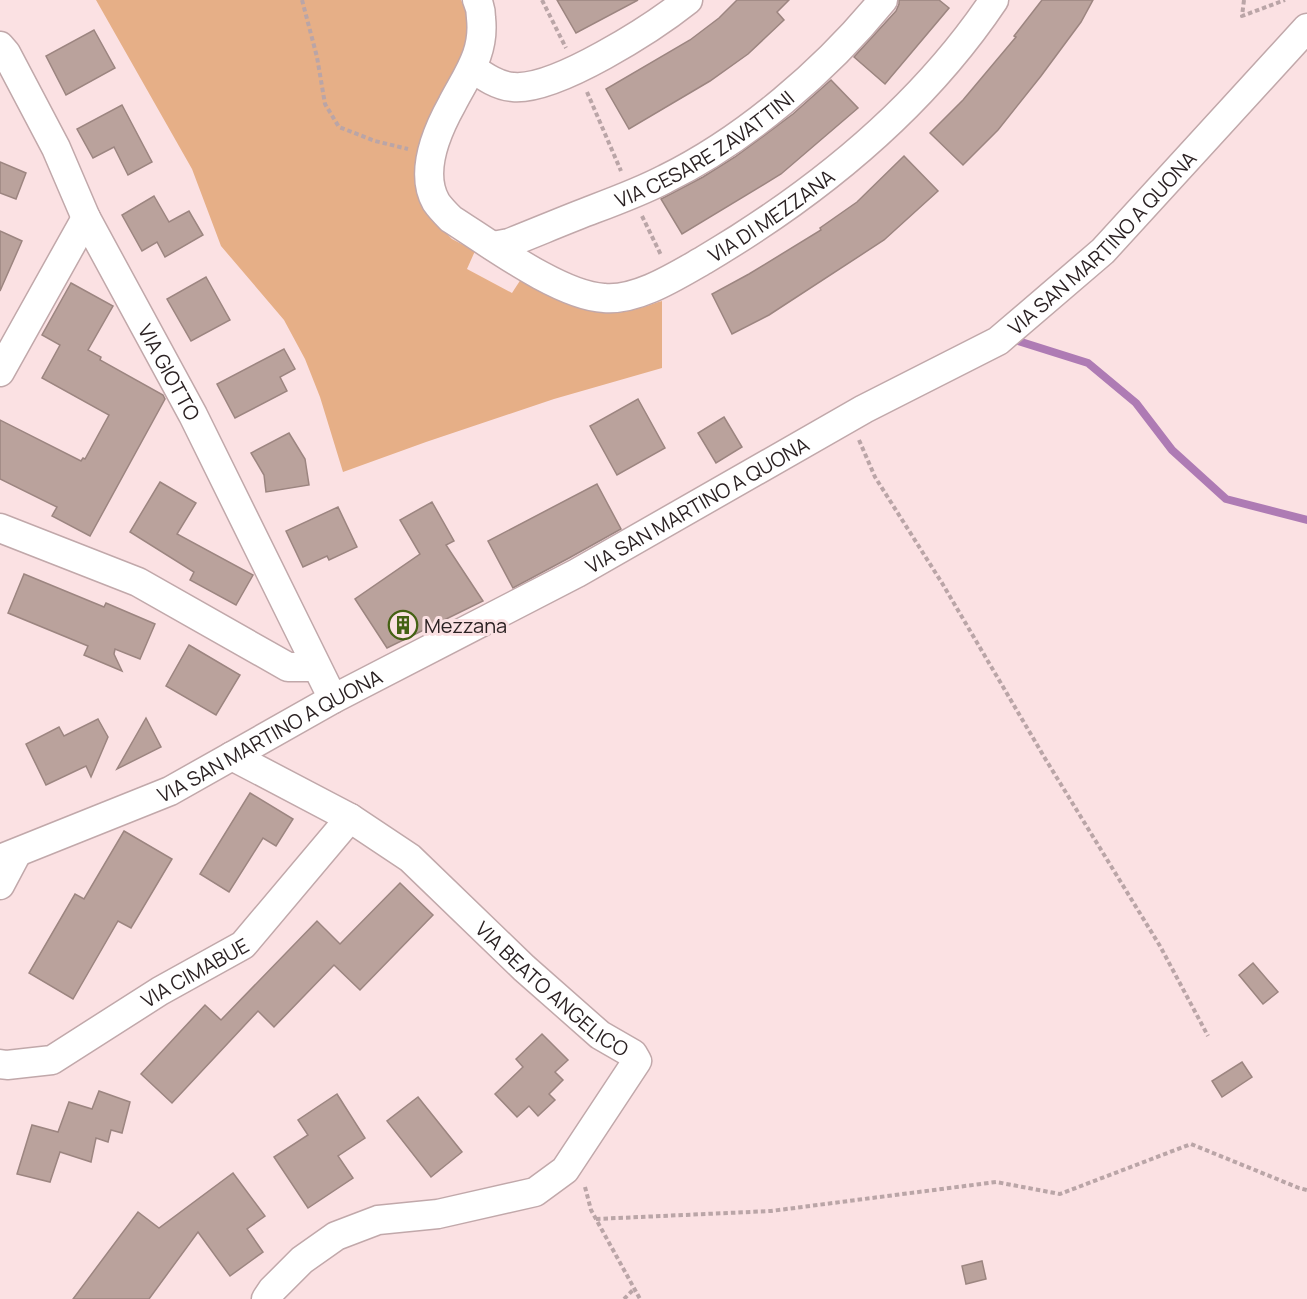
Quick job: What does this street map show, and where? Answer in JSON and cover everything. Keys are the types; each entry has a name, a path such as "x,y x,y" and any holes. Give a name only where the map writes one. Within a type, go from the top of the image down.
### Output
{"street":[{"path":"472,68 492,81 507,86 521,87 546,82 576,69 646,29 688,0"},
{"name":"VIA CESARE ZAVATTINI","path":"493,246 509,243 632,194 679,172 711,153 749,127 819,69 883,0"},
{"name":"VIA DI MEZZANA","path":"483,1 478,55 447,113 430,163 430,184 436,203 446,214 531,270 580,293 597,298 618,298 639,292 673,277 725,248 820,182 883,129 924,87 962,44 994,0"},
{"name":"VIA SAN MARTINO A QUONA","path":"9,856 170,791 232,756 314,685 577,573 850,418 998,341 1103,251 1307,28"},
{"name":"VIA GIOTTO","path":"0,46 6,53 56,148 86,218 193,415 314,685"},
{"path":"0,372 86,218"},
{"path":"0,528 138,582 314,685"},
{"name":"VIA BEATO ANGELICO","path":"232,756 350,818 411,858 524,968 600,1035 633,1054 637,1061 565,1170 535,1192 438,1214 378,1220 336,1236 302,1260 266,1299"},
{"name":"VIA CIMABUE","path":"0,1064 52,1060 160,991 243,945 350,818"},
{"path":"0,885 9,856"}],"path":[{"path":"302,0 317,57 325,104 339,127 375,141 417,151"},
{"path":"542,0 661,256"},
{"path":"1244,0 1242,16 1286,0"},
{"path":"850,418 875,477 942,583 1046,760 1160,946 1208,1036"},
{"path":"596,1219 771,1211 996,1182 1060,1194 1191,1144 1307,1190"},
{"path":"578,1150 581,1174 591,1210 640,1299"},
{"path":"624,1299 634,1289"}],"shaded area":[{"path":"96,0 461,0 468,19 470,40 421,138 416,163 439,226 452,239 475,251 467,269 512,293 523,276 575,305 598,312 622,312 662,301 662,368 554,399 343,472 320,397 305,359 284,320 221,246 192,169"}],"building":[{"path":"557,0 638,0 576,33"},
{"path":"737,0 789,0 777,12 784,20 748,54 710,81 629,129 606,89 690,40 719,18"},
{"path":"899,0 939,0 949,8 885,84 854,57 896,11"},
{"path":"1042,0 1093,0 1081,22 1041,76 998,130 963,165 930,133 963,100 1016,37 1014,36"},
{"path":"94,30 115,68 66,95 46,56"},
{"path":"831,80 858,108 781,174 682,234 661,199 735,157 793,114"},
{"path":"122,105 152,162 128,175 114,147 93,158 77,129"},
{"path":"904,156 938,191 884,240 769,315 732,334 712,294 821,230 820,228 857,202"},
{"path":"0,162 26,173 16,199 0,193"},
{"path":"154,196 169,222 189,211 203,235 165,257 157,242 142,251 122,215"},
{"path":"0,231 22,241 0,291"},
{"path":"206,277 230,320 191,341 167,299"},
{"path":"71,283 113,306 88,350 101,357 100,360 163,395 165,399 90,536 52,516 57,507 0,479 0,420 81,461 85,459 109,415 42,378 60,345 42,335"},
{"path":"284,349 295,369 280,377 287,391 235,418 217,384"},
{"path":"638,399 665,448 617,475 590,426"},
{"path":"724,417 742,447 716,463 698,433"},
{"path":"289,433 305,459 309,485 266,492 264,475 251,453"},
{"path":"160,482 196,503 177,534 253,575 236,605 190,580 194,572 130,532"},
{"path":"597,484 621,529 513,588 488,541"},
{"name":"Mezzana","path":"432,502 454,541 446,545 483,601 387,648 355,599 420,554 400,520"},
{"path":"338,507 357,547 329,560 327,556 303,567 286,531"},
{"path":"24,574 104,607 106,603 155,624 140,659 115,649 114,654 122,671 84,655 88,646 8,613"},
{"path":"189,645 240,675 216,715 166,686"},
{"path":"146,718 161,747 117,769"},
{"path":"98,719 108,737 91,777 86,766 46,785 26,744 59,727 64,736"},
{"path":"250,793 293,819 276,846 263,838 229,892 200,874"},
{"path":"124,831 172,859 131,928 118,921 73,999 29,973 75,894 84,899"},
{"path":"400,883 433,915 360,990 334,965 274,1027 258,1011 172,1103 141,1074 205,1005 221,1020 317,921 340,944"},
{"path":"1253,963 1278,992 1263,1004 1239,975"},
{"path":"542,1034 568,1060 555,1072 563,1080 549,1094 555,1100 538,1116 529,1106 517,1117 495,1094 523,1067 516,1059"},
{"path":"1242,1062 1252,1077 1222,1097 1212,1081"},
{"path":"99,1091 130,1102 122,1133 111,1130 108,1142 96,1138 91,1162 60,1152 50,1182 17,1174 32,1125 58,1132 69,1102 92,1109"},
{"path":"337,1094 365,1138 338,1156 353,1178 308,1208 274,1157 308,1135 298,1120"},
{"path":"418,1097 462,1152 431,1177 387,1121"},
{"path":"233,1173 265,1216 247,1229 263,1252 230,1276 198,1232 149,1299 73,1299 138,1212 159,1228"},
{"path":"982,1261 986,1279 966,1284 962,1266"}],"waterway":[{"path":"1015,340 1088,363 1136,403 1172,450 1226,499 1307,520"}],"place":[{"name":"Mezzana","path":"403,625"}]}
